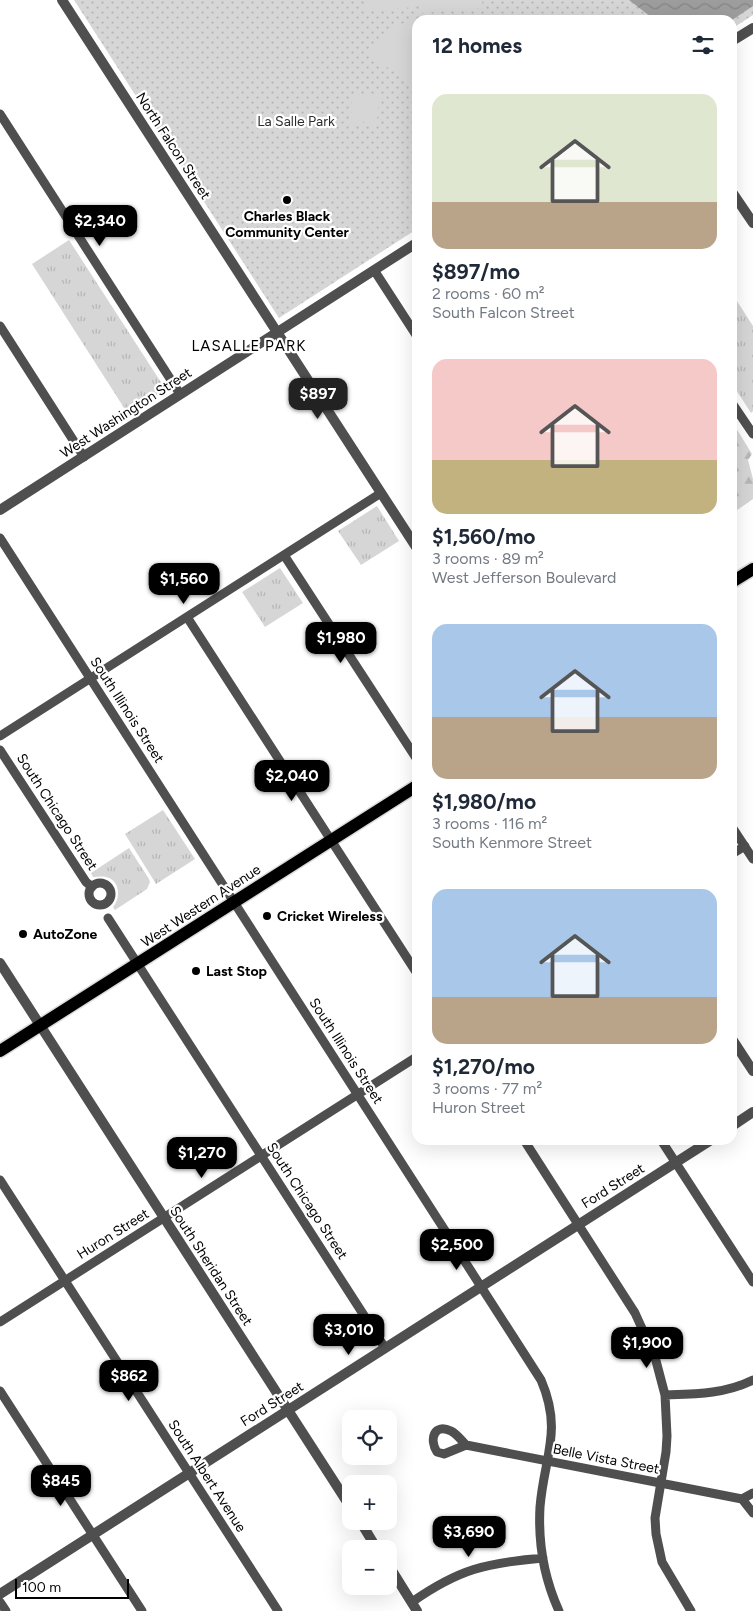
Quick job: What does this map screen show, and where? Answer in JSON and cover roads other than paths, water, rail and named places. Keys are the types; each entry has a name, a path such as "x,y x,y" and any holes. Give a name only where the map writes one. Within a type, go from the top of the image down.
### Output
{"main road":[{"path":"737,579 753,569"},
{"name":"West Western Avenue","path":"0,1051 412,788"}],"street":[{"name":"North Falcon Street","path":"62,0 412,541"},
{"path":"737,38 753,28"},
{"path":"0,114 180,394"},
{"path":"737,199 753,223"},
{"name":"West Washington Street","path":"0,510 412,246"},
{"path":"374,270 412,329"},
{"path":"0,326 84,457"},
{"path":"737,410 753,434"},
{"path":"0,736 381,493"},
{"name":"South Illinois Street","path":"0,538 535,1369 546,1393 551,1414 552,1431 540,1511 540,1537 550,1589 558,1611"},
{"path":"284,555 412,753"},
{"path":"188,617 412,966"},
{"name":"South Chicago Street","path":"0,750 86,882 92,887"},
{"path":"737,834 753,859"},
{"path":"737,851 745,846"},
{"name":"South Chicago Street","path":"108,918 385,1348"},
{"name":"South Sheridan Street","path":"0,963 342,1494"},
{"path":"737,1047 753,1071"},
{"name":"Huron Street","path":"0,1322 412,1060"},
{"path":"737,1123 753,1112"},
{"path":"527,1145 635,1313 646,1335 662,1378 668,1436 655,1518 658,1549 662,1562 691,1611"},
{"path":"664,1145 753,1282"},
{"name":"Ford Street","path":"0,1594 188,1472 703,1145"},
{"name":"South Albert Avenue","path":"0,1180 278,1611"},
{"path":"665,1395 713,1393 734,1388 753,1380"},
{"path":"0,1391 142,1611"},
{"name":"Belle Vista Street","path":"466,1445 742,1499"},
{"path":"753,1493 742,1499 753,1513"},
{"path":"397,1579 414,1606 439,1584 472,1569 504,1562 543,1558"},
{"path":"0,1602 6,1611"}],"water":[{"path":"629,0 753,0 753,6 737,17 737,15 648,15"}],"place":[{"name":"Charles Black Community Center","path":"287,200"},
{"name":"Cricket Wireless","path":"267,916"},
{"name":"AutoZone","path":"23,934"},
{"name":"Last Stop","path":"196,971"}],"district":[{"name":"LASALLE PARK","path":"249,346"}],"park label":[{"name":"La Salle Park","path":"296,121"}]}
